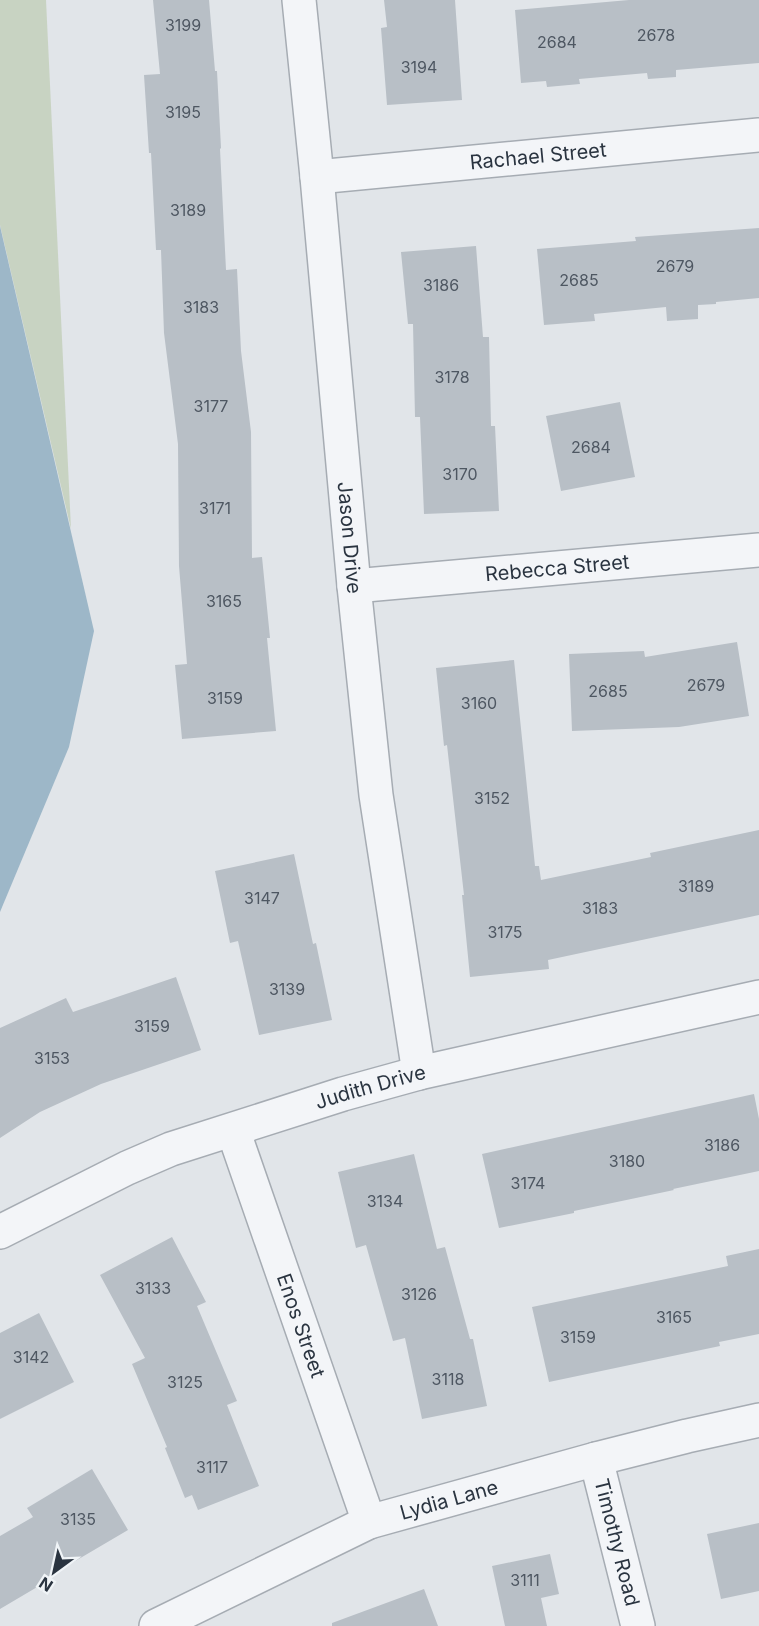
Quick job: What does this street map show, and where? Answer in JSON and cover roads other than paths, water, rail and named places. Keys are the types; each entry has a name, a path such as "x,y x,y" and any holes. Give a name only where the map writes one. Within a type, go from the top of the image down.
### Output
{"street":[{"name":"Jason Drive","path":"299,0 376,795 419,1073"},
{"name":"Rachael Street","path":"317,177 759,135"},
{"name":"Rebecca Street","path":"354,586 759,550"},
{"name":"Judith Drive","path":"0,1232 127,1168 171,1149 343,1094 419,1073 759,996"},
{"name":"Enos Street","path":"233,1130 369,1522"},
{"name":"Lydia Lane","path":"156,1626 369,1522 596,1459 759,1420"},
{"name":"Timothy Road","path":"596,1459 638,1626"}],"water":[{"path":"0,226 94,631 69,747 0,912"}]}
